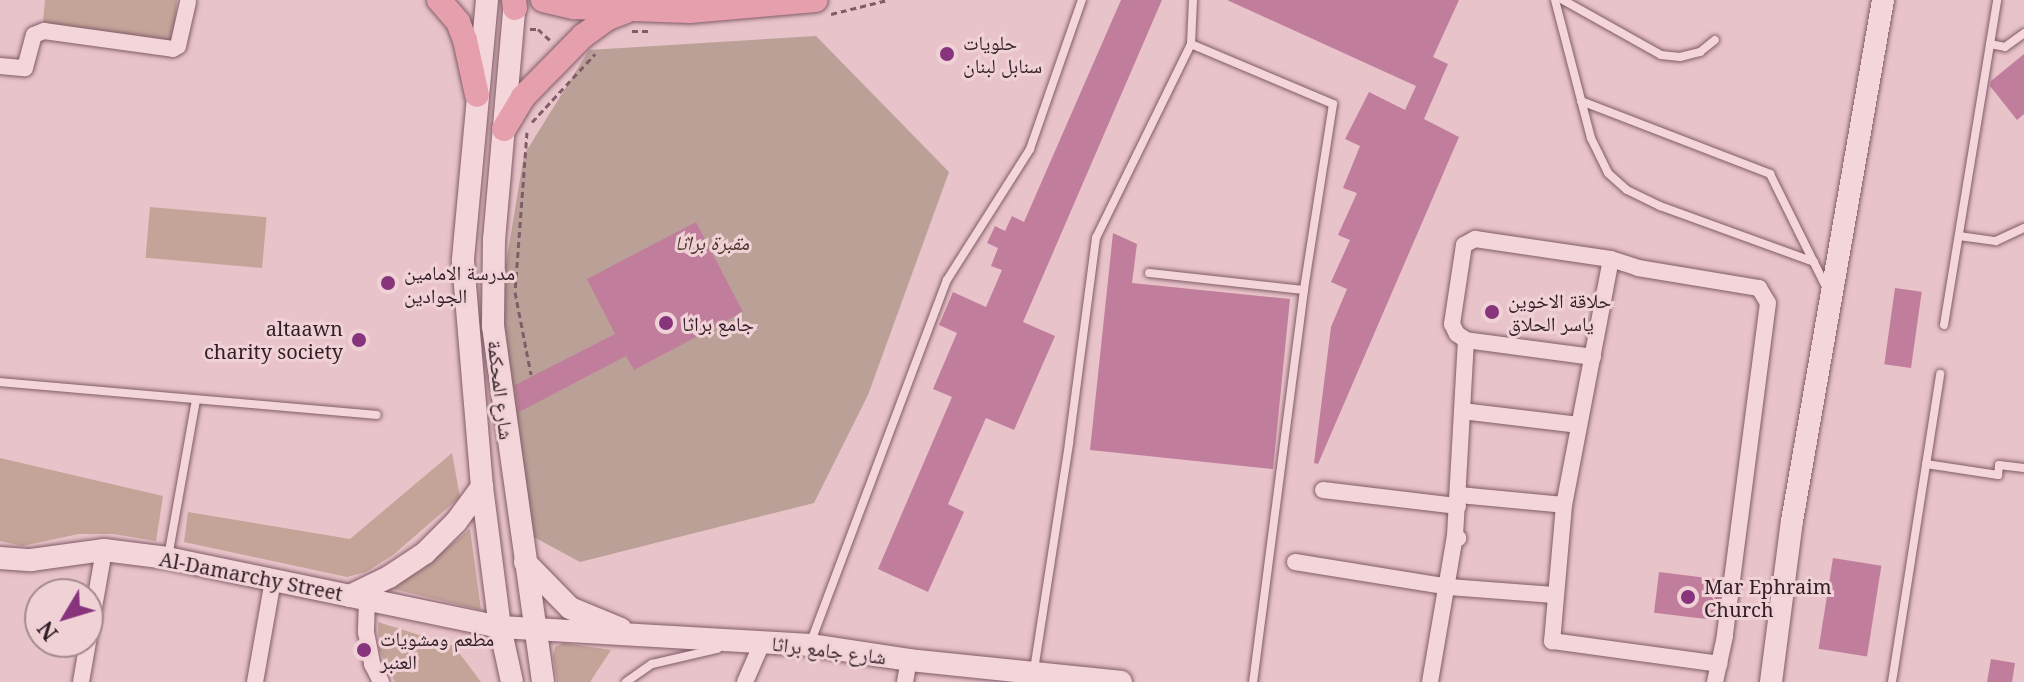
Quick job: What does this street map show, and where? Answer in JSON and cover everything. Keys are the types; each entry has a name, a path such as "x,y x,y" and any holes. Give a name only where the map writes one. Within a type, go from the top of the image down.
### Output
{"main road":[{"path":"439,0 458,22 477,95"},
{"path":"543,0 633,21"},
{"path":"599,0 633,21"},
{"path":"504,129 523,97 583,36 608,18 633,21 690,11 821,8"}],"street":[{"name":"شارع المحكمة","path":"487,0 463,261 482,487 500,627 512,682"},
{"path":"1771,682 1792,521 1883,0"},
{"path":"0,66 25,68 34,35 44,31 173,49 178,46 188,2"},
{"name":"شارع المحكمة","path":"518,9 494,239 493,326 543,682"},
{"path":"1593,357 1466,340 1457,334 1452,324 1464,245 1468,241 1611,259 1638,268 1759,288 1768,303 1715,682"},
{"path":"1611,259 1564,505 1552,641 1719,664"},
{"path":"1430,682 1456,537 1466,340"},
{"path":"1462,411 1579,425"},
{"path":"381,682 372,664 359,598 425,553 456,522 482,487"},
{"path":"1323,490 1458,501 1564,505"},
{"path":"81,682 104,550"},
{"name":"Al-Damarchy Street","path":"0,558 31,560 104,550 167,558 500,627 535,631"},
{"path":"525,562 570,608 641,635"},
{"path":"1295,562 1449,587 1554,595"},
{"path":"255,682 273,580"},
{"name":"شارع جامع براثا","path":"535,631 810,645 907,671 1034,671 1078,680 1121,682"},
{"path":"745,682 763,641"}],"lane":[{"path":"810,645 947,280 1030,149 1082,0"},
{"path":"1034,671 1096,238 1191,44 1193,0"},
{"path":"1555,0 1581,101 1597,153 1608,173 1627,190 1660,206 1814,262"},
{"path":"1563,0 1661,55 1680,57 1700,52 1715,40"},
{"path":"1944,325 1997,0"},
{"path":"1990,44 2005,47 2024,33"},
{"path":"1191,44 1333,104 1304,290 1253,682"},
{"path":"1581,101 1770,174 1830,296"},
{"path":"1959,236 1996,241 2024,228"},
{"path":"1149,273 1304,290"},
{"path":"1892,682 1940,374"},
{"path":"0,382 377,415"},
{"path":"167,558 196,400"},
{"path":"1926,464 1998,475 1999,465 2024,468"},
{"path":"626,682 652,664 763,641"}],"path":[{"path":"821,8 887,0"},
{"path":"518,9 560,50"},
{"path":"531,374 515,292 524,142 528,126 601,47"}],"shaded area":[{"path":"45,0 177,0 173,45 42,32"},
{"path":"150,207 267,217 262,268 146,258"},
{"path":"452,453 460,497 393,555 366,572 347,577 184,542 188,512 350,539"},
{"path":"0,458 163,496 156,541 113,534 79,534 22,546 0,541"},
{"path":"470,529 481,610 389,588 418,572"},
{"path":"378,622 454,646 481,682 395,682 379,649"},
{"path":"563,643 611,650 590,682 557,682 553,656 555,647"}],"green space":[{"name":"مقبرة براثا","path":"816,36 949,172 868,395 814,503 580,562 532,536 501,294 524,155 589,50"}],"building":[{"path":"1121,0 1162,0 1023,322 1055,336 1014,430 986,418 948,504 964,512 928,592 878,569 952,397 933,389 957,333 939,325 953,292 986,307 1002,270 991,266 998,248 987,243 995,226 1005,231 1012,216 1024,222"},
{"path":"1227,0 1459,0 1433,57 1448,64 1424,119 1459,137 1318,464 1314,463 1331,327 1347,289 1331,282 1350,240 1338,235 1357,193 1343,188 1360,146 1345,139 1369,92 1405,110 1416,86"},
{"path":"2024,54 2024,114 2017,120 1990,86 1991,81"},
{"name":"جامع براثا","path":"696,222 743,312 634,370 626,356 519,412 515,385 615,334 587,279"},
{"path":"1113,233 1137,244 1132,283 1290,299 1273,469 1090,450"},
{"path":"1895,288 1922,292 1911,368 1884,364"},
{"path":"1833,558 1881,566 1867,657 1819,649"},
{"name":"Mar Ephraim Church","path":"1659,572 1722,580 1717,620 1654,613"},
{"path":"1991,659 2015,663 2012,682 1987,682"}],"place":[{"name":"حلويات سنابل لبنان","path":"947,54"},
{"name":"مدرسة الامامين الجوادين","path":"388,283"},
{"name":"حلاقة الاخوين ياسر الحلاق","path":"1492,312"},
{"name":"جامع براثا","path":"666,323"},
{"name":"altaawn charity society","path":"359,340"},
{"name":"Mar Ephraim Church","path":"1688,597"},
{"name":"مطعم ومشويات العنبر","path":"364,650"}]}
